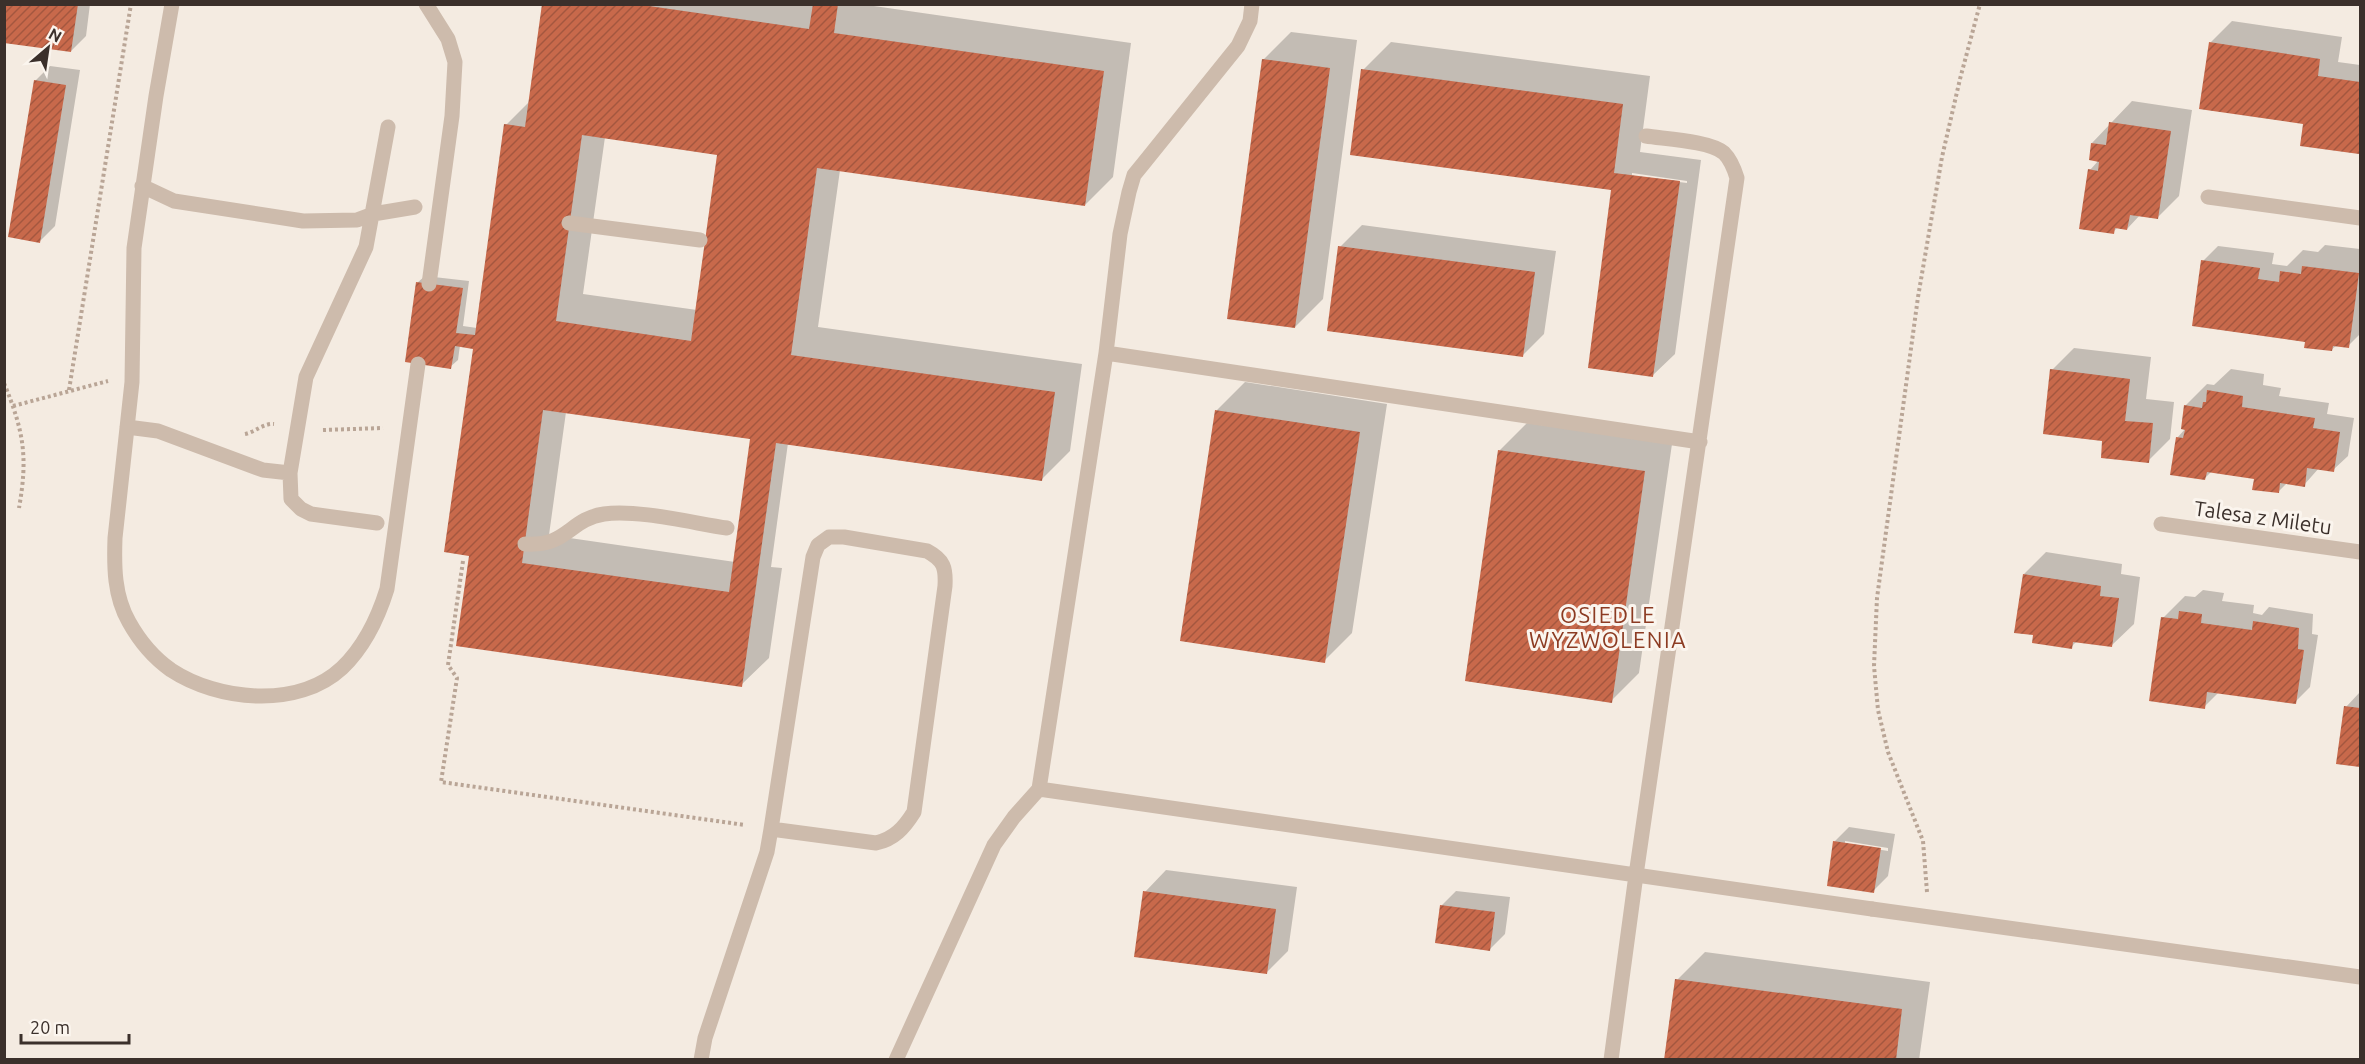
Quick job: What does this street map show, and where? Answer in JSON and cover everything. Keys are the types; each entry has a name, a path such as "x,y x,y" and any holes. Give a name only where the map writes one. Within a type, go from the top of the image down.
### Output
{"street":[{"path":"172,4 134,248 132,382 114,561 122,607 129,622 152,654 184,677 222,692 259,696 304,689 341,669 364,640 380,610 387,589 418,364"},
{"path":"426,4 448,39 455,62 452,116 429,284"},
{"path":"896,1059 994,844 1039,789 1106,353 1120,234 1134,175 1238,46 1250,21 1252,4"},
{"path":"377,523 311,514 301,509 291,499 290,473 306,377 366,247 388,127"},
{"path":"1611,1059 1737,178 1732,162 1722,151 1709,146 1646,136"},
{"path":"142,186 174,201 303,221 357,220 373,214 415,207"},
{"path":"2208,197 2361,218"},
{"path":"569,223 700,240"},
{"path":"1106,353 1700,442"},
{"path":"127,427 158,430 252,467 290,473"},
{"path":"525,544 542,545 559,539 584,520 602,514 624,512 727,528"},
{"name":"Talesa z Miletu","path":"2160,524 2361,552"},
{"path":"701,1059 705,1038 767,852 813,557 818,544 829,537 844,537 927,551 938,557 946,567 945,586 914,812 905,826 887,841 876,843 771,829"},
{"path":"1039,789 2361,977"}],"path":[{"path":"69,390 131,4"},
{"path":"1928,917 1923,841 1888,752 1878,710 1874,666 1877,598 1918,297 1940,169 1980,4"},
{"path":"13,406 104,381 132,382"},
{"path":"4,383 13,406 25,453 25,474 19,508"},
{"path":"236,434 256,432 270,423 327,431 382,428"},
{"path":"463,561 448,665 457,678 441,782 771,829"}],"building":[{"path":"4,4 78,4 71,52 4,43"},
{"path":"542,4 635,4 809,29 813,4 838,4 834,33 1104,71 1085,206 817,168 791,355 1055,392 1042,481 776,443 742,687 456,646 469,556 444,552 473,349 455,346 451,369 405,362 416,282 463,288 456,333 475,335 504,124 525,127","holes":["582,135 717,155 691,341 556,321","543,410 750,439 729,592 522,563"]},
{"path":"2209,42 2320,59 2318,76 2360,82 2359,154 2300,146 2303,124 2199,109"},
{"path":"1262,59 1330,68 1295,328 1227,319"},
{"path":"1361,69 1623,104 1614,173 1680,181 1653,377 1588,368 1611,190 1350,155"},
{"path":"34,80 66,85 40,243 8,237"},
{"path":"2109,122 2171,131 2158,219 2130,215 2127,230 2115,228 2114,234 2079,229 2088,169 2098,171 2099,162 2089,160 2091,143 2106,145"},
{"path":"1338,246 1535,272 1523,357 1327,331"},
{"path":"2201,260 2260,268 2258,279 2279,282 2280,271 2301,274 2302,266 2359,273 2349,348 2333,346 2332,351 2304,348 2305,342 2192,326"},
{"path":"2050,369 2130,379 2125,421 2153,423 2149,463 2101,458 2102,441 2043,434"},
{"path":"2207,390 2243,396 2242,407 2315,418 2313,428 2340,432 2334,472 2307,468 2305,487 2280,483 2279,493 2252,490 2254,479 2207,472 2205,480 2170,475 2176,437 2183,438 2185,430 2181,429 2184,405 2202,408 2203,402 2206,402"},
{"path":"1215,410 1360,432 1325,663 1180,641"},
{"path":"1498,450 1645,471 1612,703 1465,681"},
{"path":"2023,574 2101,586 2100,596 2119,598 2112,647 2073,642 2072,649 2032,643 2033,635 2014,633"},
{"path":"2179,611 2202,614 2201,623 2252,630 2253,621 2299,628 2298,649 2304,650 2296,704 2207,692 2205,709 2149,701 2161,617 2178,619"},
{"path":"2344,706 2360,708 2360,767 2336,764"},
{"path":"1833,841 1881,848 1874,893 1827,886"},
{"path":"1143,891 1276,909 1267,974 1134,957"},
{"path":"1440,905 1495,912 1490,951 1435,943"},
{"path":"1675,979 1902,1009 1896,1060 1664,1060"}],"district":[{"name":"OSIEDLE WYZWOLENIA","path":"1608,626"}]}
